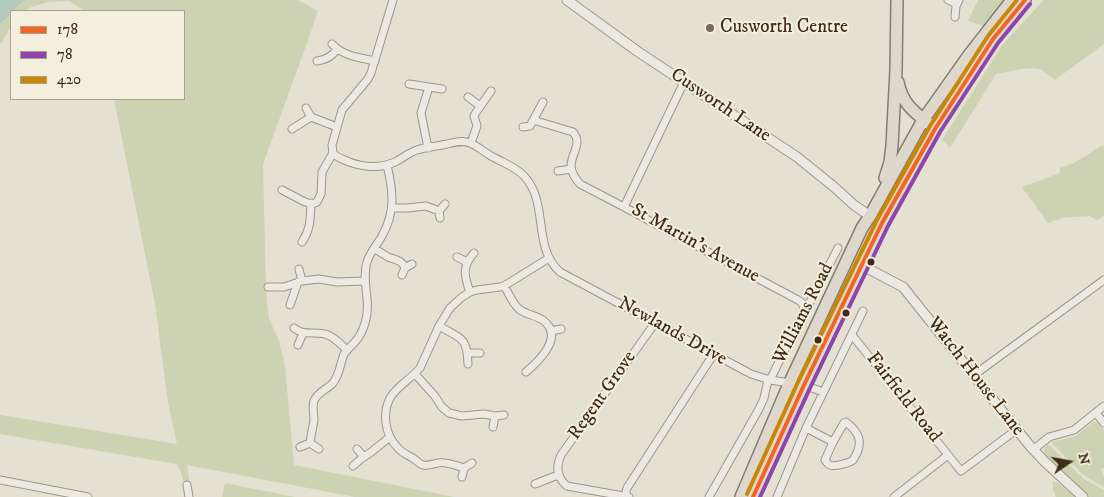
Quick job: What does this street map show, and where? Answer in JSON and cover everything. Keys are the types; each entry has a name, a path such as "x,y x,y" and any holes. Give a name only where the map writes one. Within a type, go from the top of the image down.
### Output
{"highway":[{"path":"883,192 892,146 898,0"},
{"path":"742,497 789,384 862,228 923,120 969,55 1012,0"},
{"path":"753,497 804,385 882,223 935,129 993,39 1025,0"},
{"path":"896,70 901,93 905,101 923,120 935,129"},
{"path":"848,258 861,264"}],"street":[{"path":"393,0 368,79 342,110 332,145 333,153 336,157 360,166 379,167 417,150 457,142 471,143 493,157 511,165 526,178 536,195 541,233 549,258 504,286 470,292 456,301 439,326 424,362 415,374 395,392 387,406 386,422 390,437 398,448 419,464 442,463 464,468"},
{"name":"Cusworth Lane","path":"567,0 617,37 796,157 870,216"},
{"path":"948,0 958,2 955,17"},
{"path":"317,61 330,58 334,46 350,56 375,61"},
{"name":"St Martin's Avenue","path":"684,82 624,207 798,300 804,306"},
{"path":"409,84 442,89"},
{"path":"428,148 421,113 429,87"},
{"path":"471,143 477,126 474,116 491,91"},
{"path":"468,98 480,106"},
{"path":"523,126 530,126 543,102"},
{"path":"306,108 311,117 337,127"},
{"path":"292,129 311,117"},
{"path":"533,120 573,132 576,135 577,145 571,169 576,179 580,184 624,207"},
{"path":"282,190 299,200 311,203 317,202 321,194 322,172 333,153"},
{"path":"310,442 314,422 314,400 337,377 347,350 362,333 368,314 365,281 366,264 391,217 393,193 387,165"},
{"path":"558,171 571,169"},
{"path":"302,242 308,234 310,226 311,203"},
{"path":"392,208 421,206 431,208 439,214 445,204"},
{"path":"870,216 882,223"},
{"path":"374,248 388,257 400,260 404,264 404,272 412,264"},
{"name":"Williams Road","path":"709,497 764,398 769,380 804,313 804,306 810,302 838,248"},
{"path":"470,292 465,279 465,268 474,253"},
{"path":"456,257 467,262"},
{"name":"Newlands Drive","path":"549,258 560,272 748,373 769,380 804,385 823,392"},
{"name":"Watch House Lane","path":"861,264 903,286 1033,450 1083,497"},
{"path":"290,304 300,282 299,269"},
{"path":"268,287 284,287 320,279 337,282 365,281"},
{"path":"974,375 1104,280"},
{"path":"504,286 517,307 541,319 549,326 551,331 548,348 526,372"},
{"path":"777,497 806,428 863,311"},
{"name":"Regent Grove","path":"558,473 557,466 561,454 655,323"},
{"path":"439,326 463,340 468,353 468,364"},
{"path":"294,328 303,333 326,334 347,350"},
{"path":"551,331 561,329"},
{"path":"298,345 303,333"},
{"name":"Fairfield Road","path":"852,335 948,455 894,497"},
{"path":"468,353 480,353"},
{"path":"625,496 628,488 713,355"},
{"path":"415,374 434,395 445,411 462,416 480,414 504,415"},
{"path":"1033,450 1052,436 1071,432 1104,406"},
{"path":"1096,413 1104,422"},
{"path":"493,428 495,416"},
{"path":"846,422 856,432 860,446 853,460 834,466 825,460 833,442 846,422"},
{"path":"806,428 833,442"},
{"path":"948,455 961,471 1016,430"},
{"path":"353,466 390,437"},
{"path":"300,446 310,442"},
{"path":"310,442 318,449"},
{"path":"357,449 364,457"},
{"path":"462,477 464,468 472,462"},
{"path":"535,484 558,473 563,483 567,486 628,497"},
{"path":"0,480 88,497"},
{"path":"187,485 189,497"}],"shaded area":[{"path":"0,0 295,0 318,11 263,164 266,292 269,319 279,341 285,366 294,465 454,497 355,497 187,465 190,484 184,485 177,464 0,434 0,415 177,444 168,403 155,304 114,100 185,100 185,10 83,10 69,1 49,2 31,7 27,10 10,10 10,29 0,44"},
{"path":"0,0 25,0 14,10 10,10 10,14 0,23"},
{"path":"978,0 1004,0 984,28 981,25 968,21"},
{"path":"1044,0 1104,0 1104,44 1055,80 1042,70 1037,69 996,74 950,148 942,140 1003,44"},
{"path":"1103,145 1104,216 1097,220 1089,216 1062,218 1048,223 1022,187 1060,173 1060,168 1074,163"},
{"path":"1093,422 1097,422 1104,430 1104,468 1101,469 1104,477 1104,487 1080,472 1051,442 1073,437"},
{"path":"1048,444 1084,479 1104,490 1104,497 1089,497 1050,461 1044,451"},
{"path":"1053,481 1075,497 1056,497 1053,490"},
{"path":"225,483 295,497 222,497"}],"transit line":[{"name":"420","path":"747,494 798,382 877,220 930,126 988,36 1017,0"},
{"name":"178","path":"753,497 804,385 882,223 935,129 993,39 1025,0"},
{"name":"78","path":"760,497 888,226 940,132 998,43 1030,4"}],"place":[{"name":"Cusworth Centre","path":"710,28"}]}
